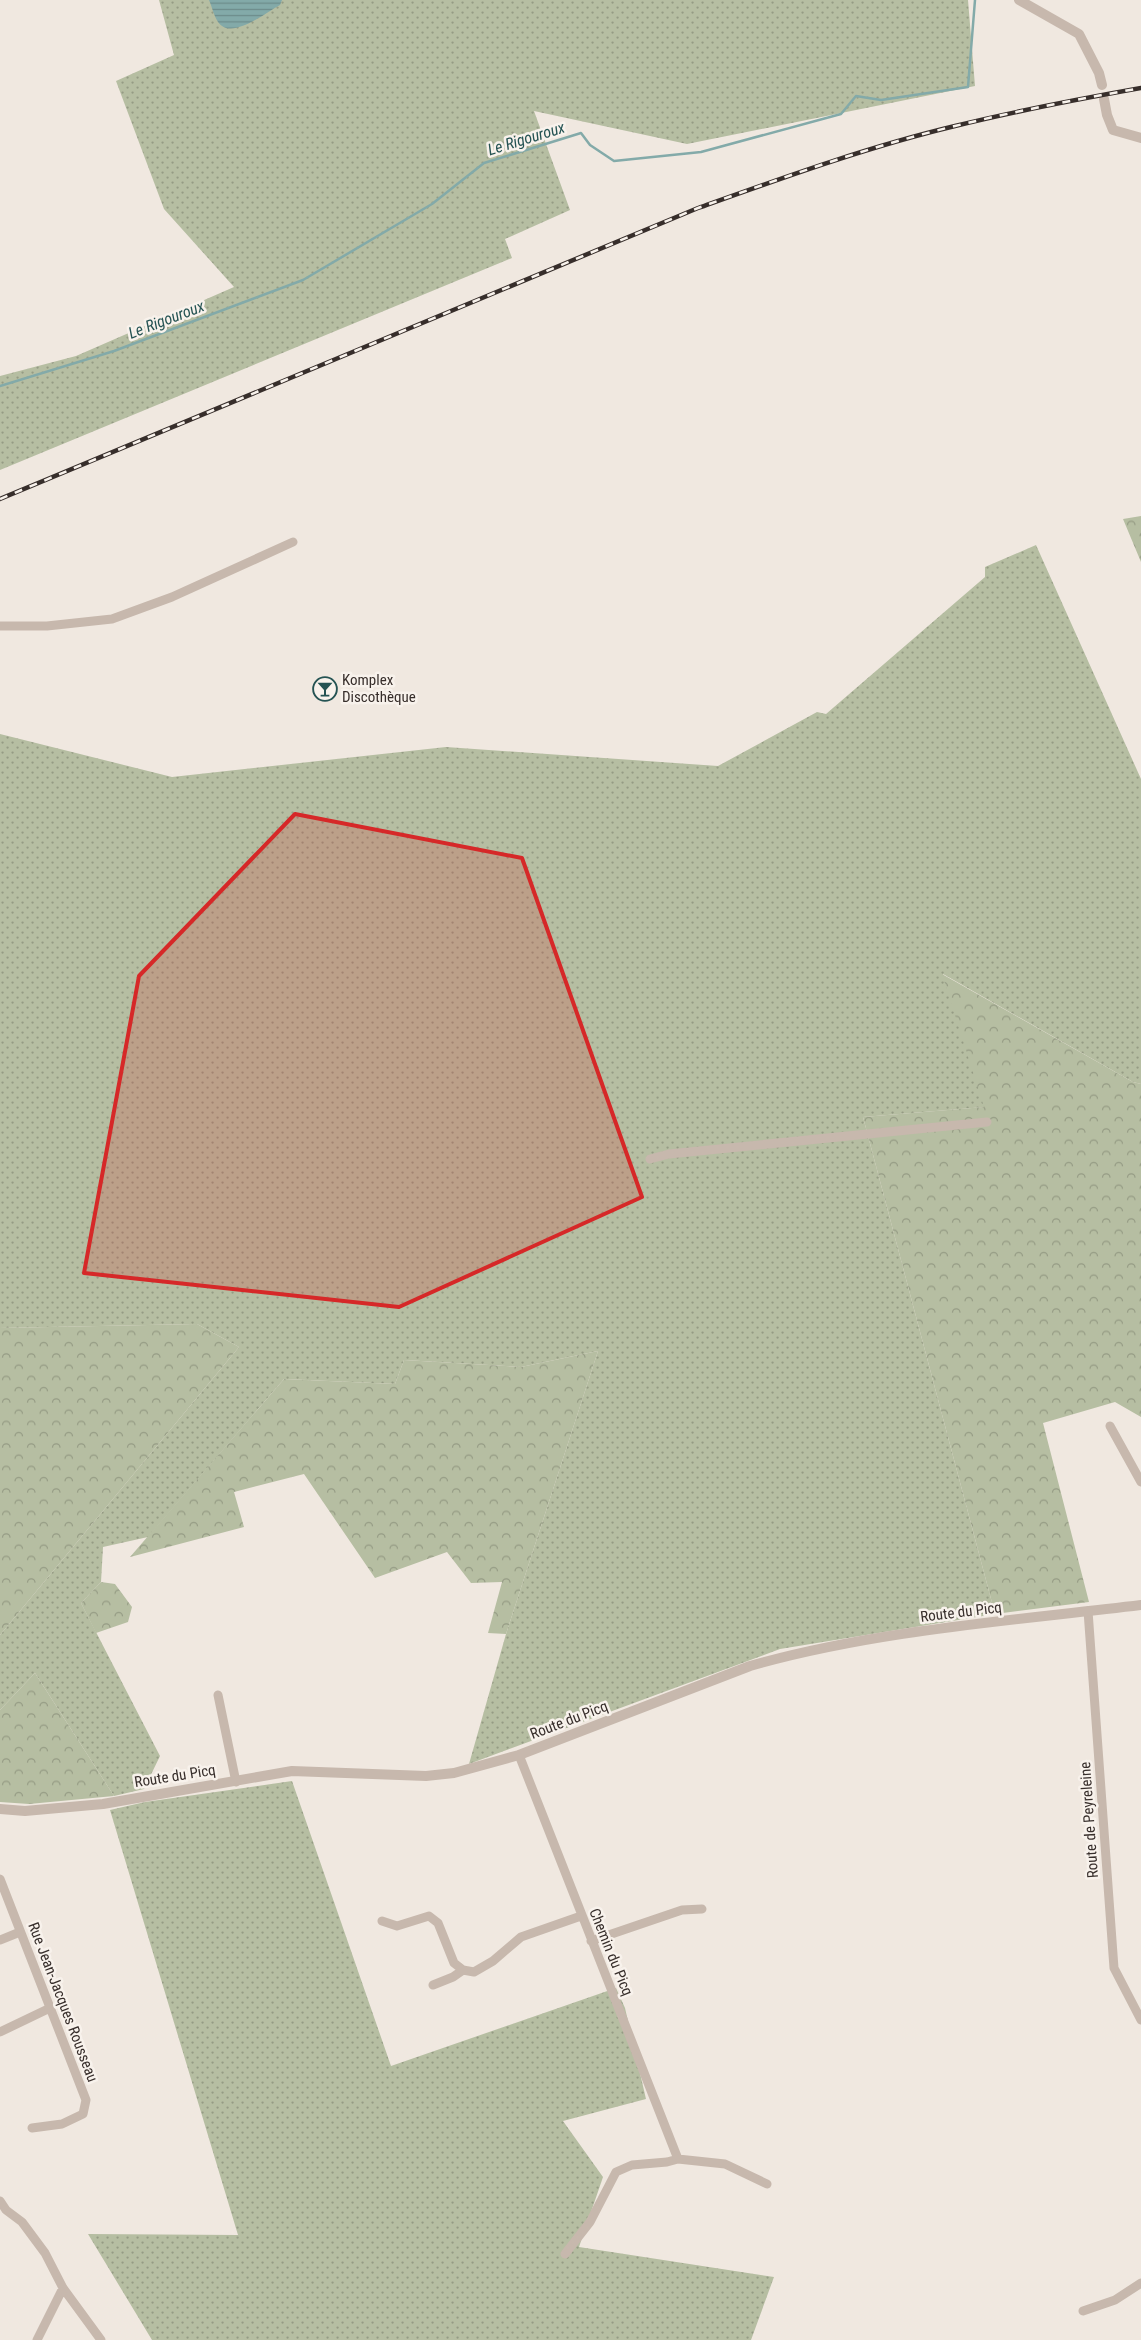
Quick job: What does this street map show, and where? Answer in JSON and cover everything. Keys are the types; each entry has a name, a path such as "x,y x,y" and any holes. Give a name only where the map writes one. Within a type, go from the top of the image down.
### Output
{"street":[{"path":"1019,0 1079,34 1099,73 1102,85"},
{"path":"1104,99 1107,115 1113,130 1141,138"},
{"path":"0,626 47,626 112,619 172,598 293,542"},
{"path":"650,1159 669,1154 987,1122"},
{"path":"1110,1426 1141,1482"},
{"name":"Route du Picq","path":"0,1809 24,1811 103,1804 292,1771 426,1776 454,1774 519,1755 750,1666 786,1656 898,1635 1141,1605"},
{"name":"Route de Peyreleine","path":"1088,1612 1114,1968 1141,2020"},
{"path":"218,1695 236,1782"},
{"name":"Chemin du Picq","path":"519,1755 678,2159"},
{"name":"Rue Jean-Jacques Rousseau","path":"0,1879 86,2100 83,2114 62,2124 32,2128"},
{"path":"591,1941 682,1910 702,1909"},
{"path":"382,1921 397,1926 429,1916 438,1923 454,1963 463,1970 474,1972 492,1961 521,1937 581,1916"},
{"path":"0,1940 20,1932"},
{"path":"432,1985 453,1977 463,1970"},
{"path":"0,2032 50,2008"},
{"path":"565,2254 590,2222 616,2172 632,2165 667,2162 678,2159 725,2164 767,2184"},
{"path":"0,2201 3,2213 22,2222 45,2253 63,2288 101,2340"},
{"path":"1083,2311 1115,2300 1141,2283"},
{"path":"37,2340 63,2288"}],"highlighted area":[{"path":"295,814 522,858 642,1197 399,1307 84,1273 139,976"}],"green space":[{"path":"159,0 968,0 975,86 687,144 534,111 570,210 505,239 512,258 0,470 0,376 76,356 234,287 164,209 116,81 174,55"},
{"path":"1141,516 1141,562 1123,519"},
{"path":"1036,545 1141,779 1141,1084 1133,1082 943,974 985,1107 863,1117 995,1614 780,1649 469,1764 506,1634 598,1351 521,1367 404,1360 395,1384 284,1379 148,1537 103,1547 101,1582 81,1603 160,1756 144,1789 114,1796 35,1673 0,1710 0,1635 239,1347 197,1324 0,1328 0,734 172,777 446,747 718,766 817,712 826,714 985,577 985,567"},
{"path":"942,974 1133,1082 1141,1084 1141,1417 1115,1402 1043,1423 1089,1602 995,1614 863,1117 984,1107"},
{"path":"197,1324 239,1347 0,1635 0,1328"},
{"path":"598,1351 506,1634 488,1633 502,1582 471,1583 447,1552 375,1578 304,1474 234,1492 244,1527 130,1557 284,1379 395,1384 404,1360 521,1367"},
{"path":"101,1582 115,1584 132,1607 128,1622 96,1633 81,1603"},
{"path":"35,1673 114,1796 29,1804 0,1802 0,1710"},
{"path":"292,1781 391,2066 616,1988 625,2008 646,2099 563,2121 603,2177 579,2247 774,2277 751,2340 152,2340 88,2234 238,2235 110,1810 145,1802"}],"water":[{"path":"209,0 282,0 280,5 248,24 231,28 224,27 218,22"}],"waterway":[{"name":"Le Rigouroux","path":"0,386 114,351 303,280 432,204 484,163 581,133 590,145 614,161 701,152 841,114 856,96 881,100 968,87 975,0"}],"railway":[{"path":"0,499 698,208 761,185 922,134 1024,110 1141,88"}],"place":[{"name":"Komplex Discothèque","path":"325,689"}]}
